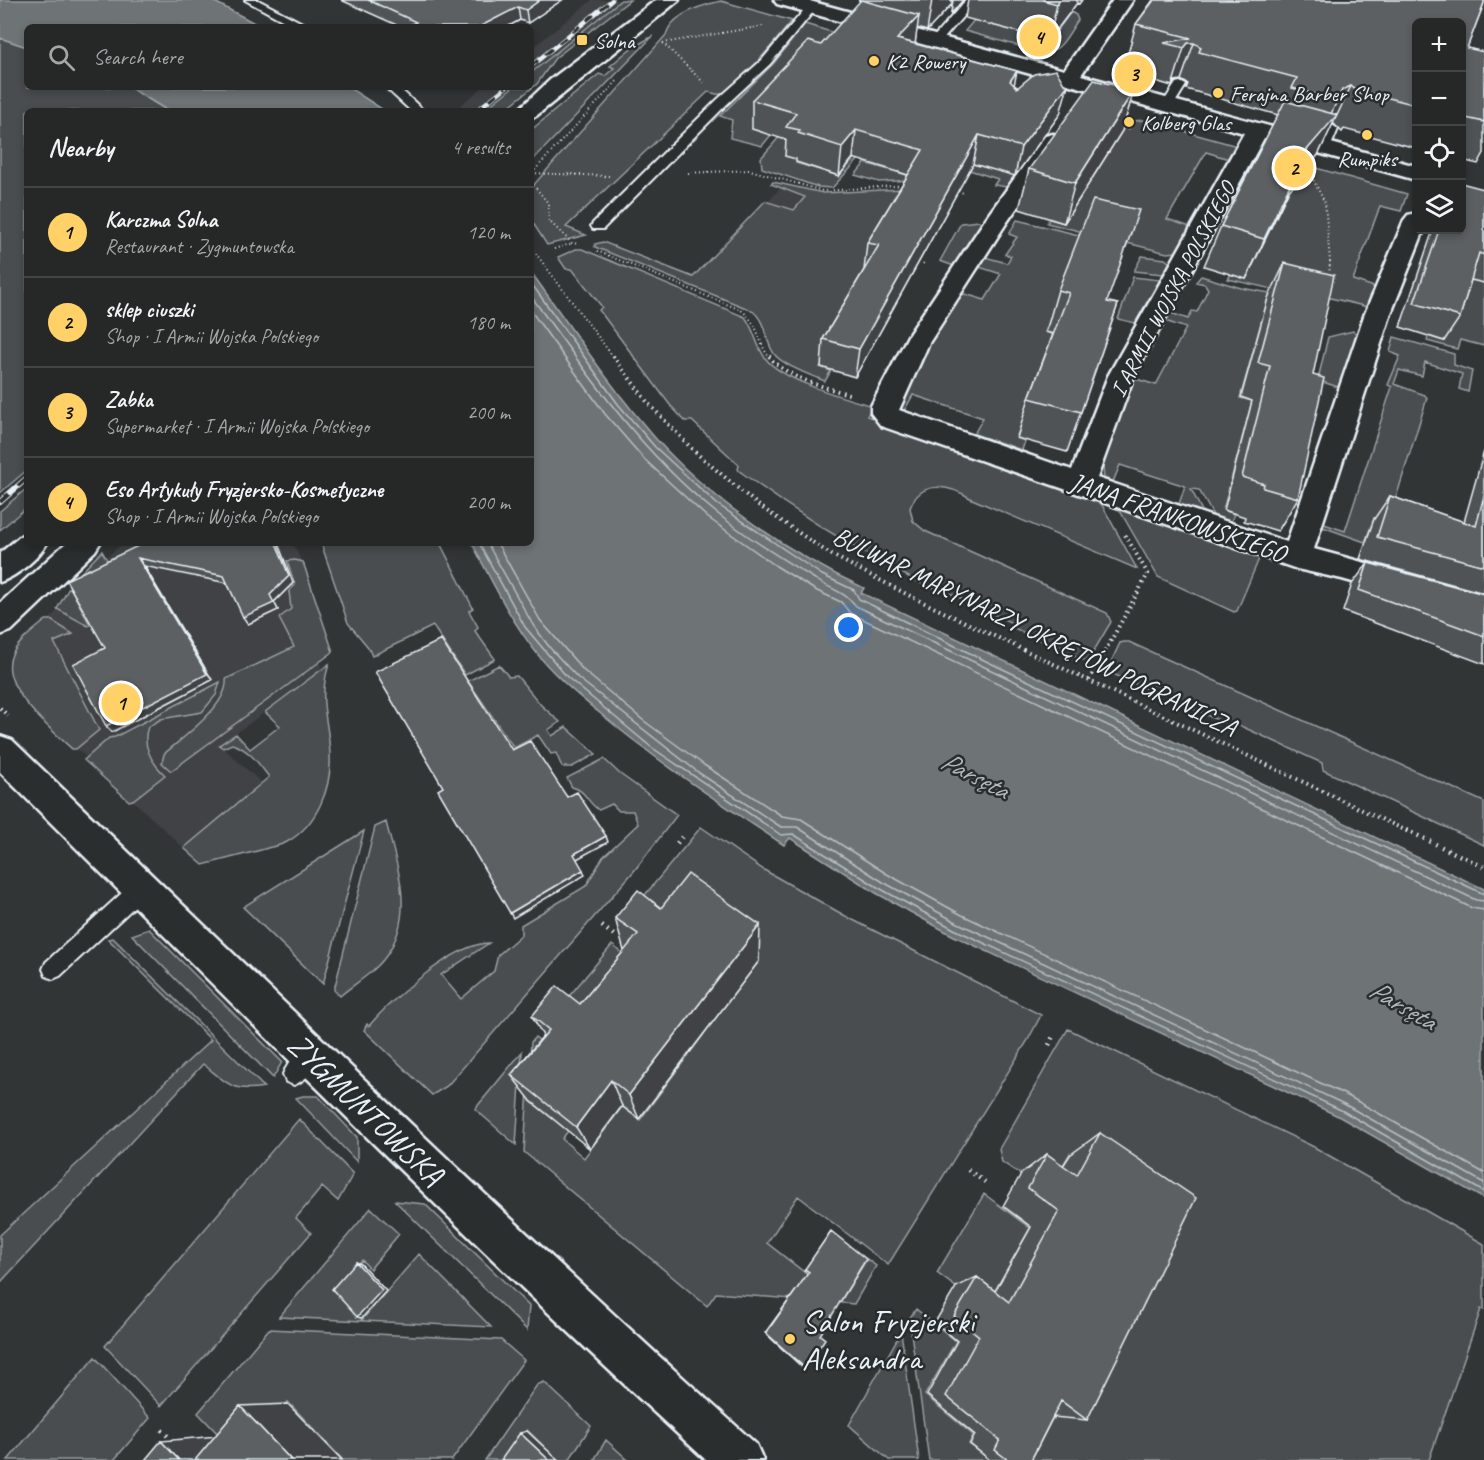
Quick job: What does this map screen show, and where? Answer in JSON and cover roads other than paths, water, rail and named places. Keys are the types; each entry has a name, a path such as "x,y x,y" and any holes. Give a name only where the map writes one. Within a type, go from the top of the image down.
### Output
{"street":[{"path":"531,108 669,0"},
{"path":"784,0 1257,130 1328,138 1412,171"},
{"path":"1068,79 1123,0"},
{"name":"JANA FRANKOWSKIEGO","path":"1094,86 997,219 917,342 885,406 885,413 891,419 1297,558 1342,567 1484,607"},
{"name":"I ARMII WOJSKA POLSKIEGO","path":"1090,487 1121,376 1257,130"},
{"path":"1297,558 1377,316 1412,230"},
{"path":"0,570 28,546"},
{"path":"0,622 82,546"},
{"name":"ZYGMUNTOWSKA","path":"0,750 141,888 303,1065 740,1460"}],"lane":[{"path":"250,0 298,24"},
{"path":"936,41 972,0"},
{"path":"598,226 722,102 766,62 805,16"},
{"path":"1167,106 1180,85"},
{"path":"395,90 415,108"},
{"path":"53,969 141,888"}],"water":[{"path":"0,0 211,0 256,24 24,24 24,46 0,38"},
{"path":"134,90 353,90 380,108 163,108"},
{"name":"Parsęta","path":"534,276 608,379 657,440 702,484 781,542 864,588 861,593 1484,889 1484,1199 1338,1116 952,935 876,893 790,838 784,845 671,768 588,704 539,656 503,602 474,546 534,546"}],"railway":[{"path":"534,64 612,0"},
{"path":"480,108 502,90"},
{"path":"0,502 24,481"}],"place":[{"name":"Eso Artykuły Fryzjersko-Kosmetyczne","path":"1039,37"},
{"name":"Solna","path":"582,40"},
{"name":"K2 Rowery","path":"874,61"},
{"name":"Zabka","path":"1134,74"},
{"name":"Ferajna Barber Shop","path":"1218,93"},
{"name":"Kolberg Glas","path":"1129,122"},
{"name":"Rumpiks","path":"1367,135"},
{"name":"sklep ciuszki","path":"1294,168"},
{"name":"Karczma Solna","path":"121,703"},
{"name":"Salon Fryzjerski Aleksandra","path":"790,1339"}]}
